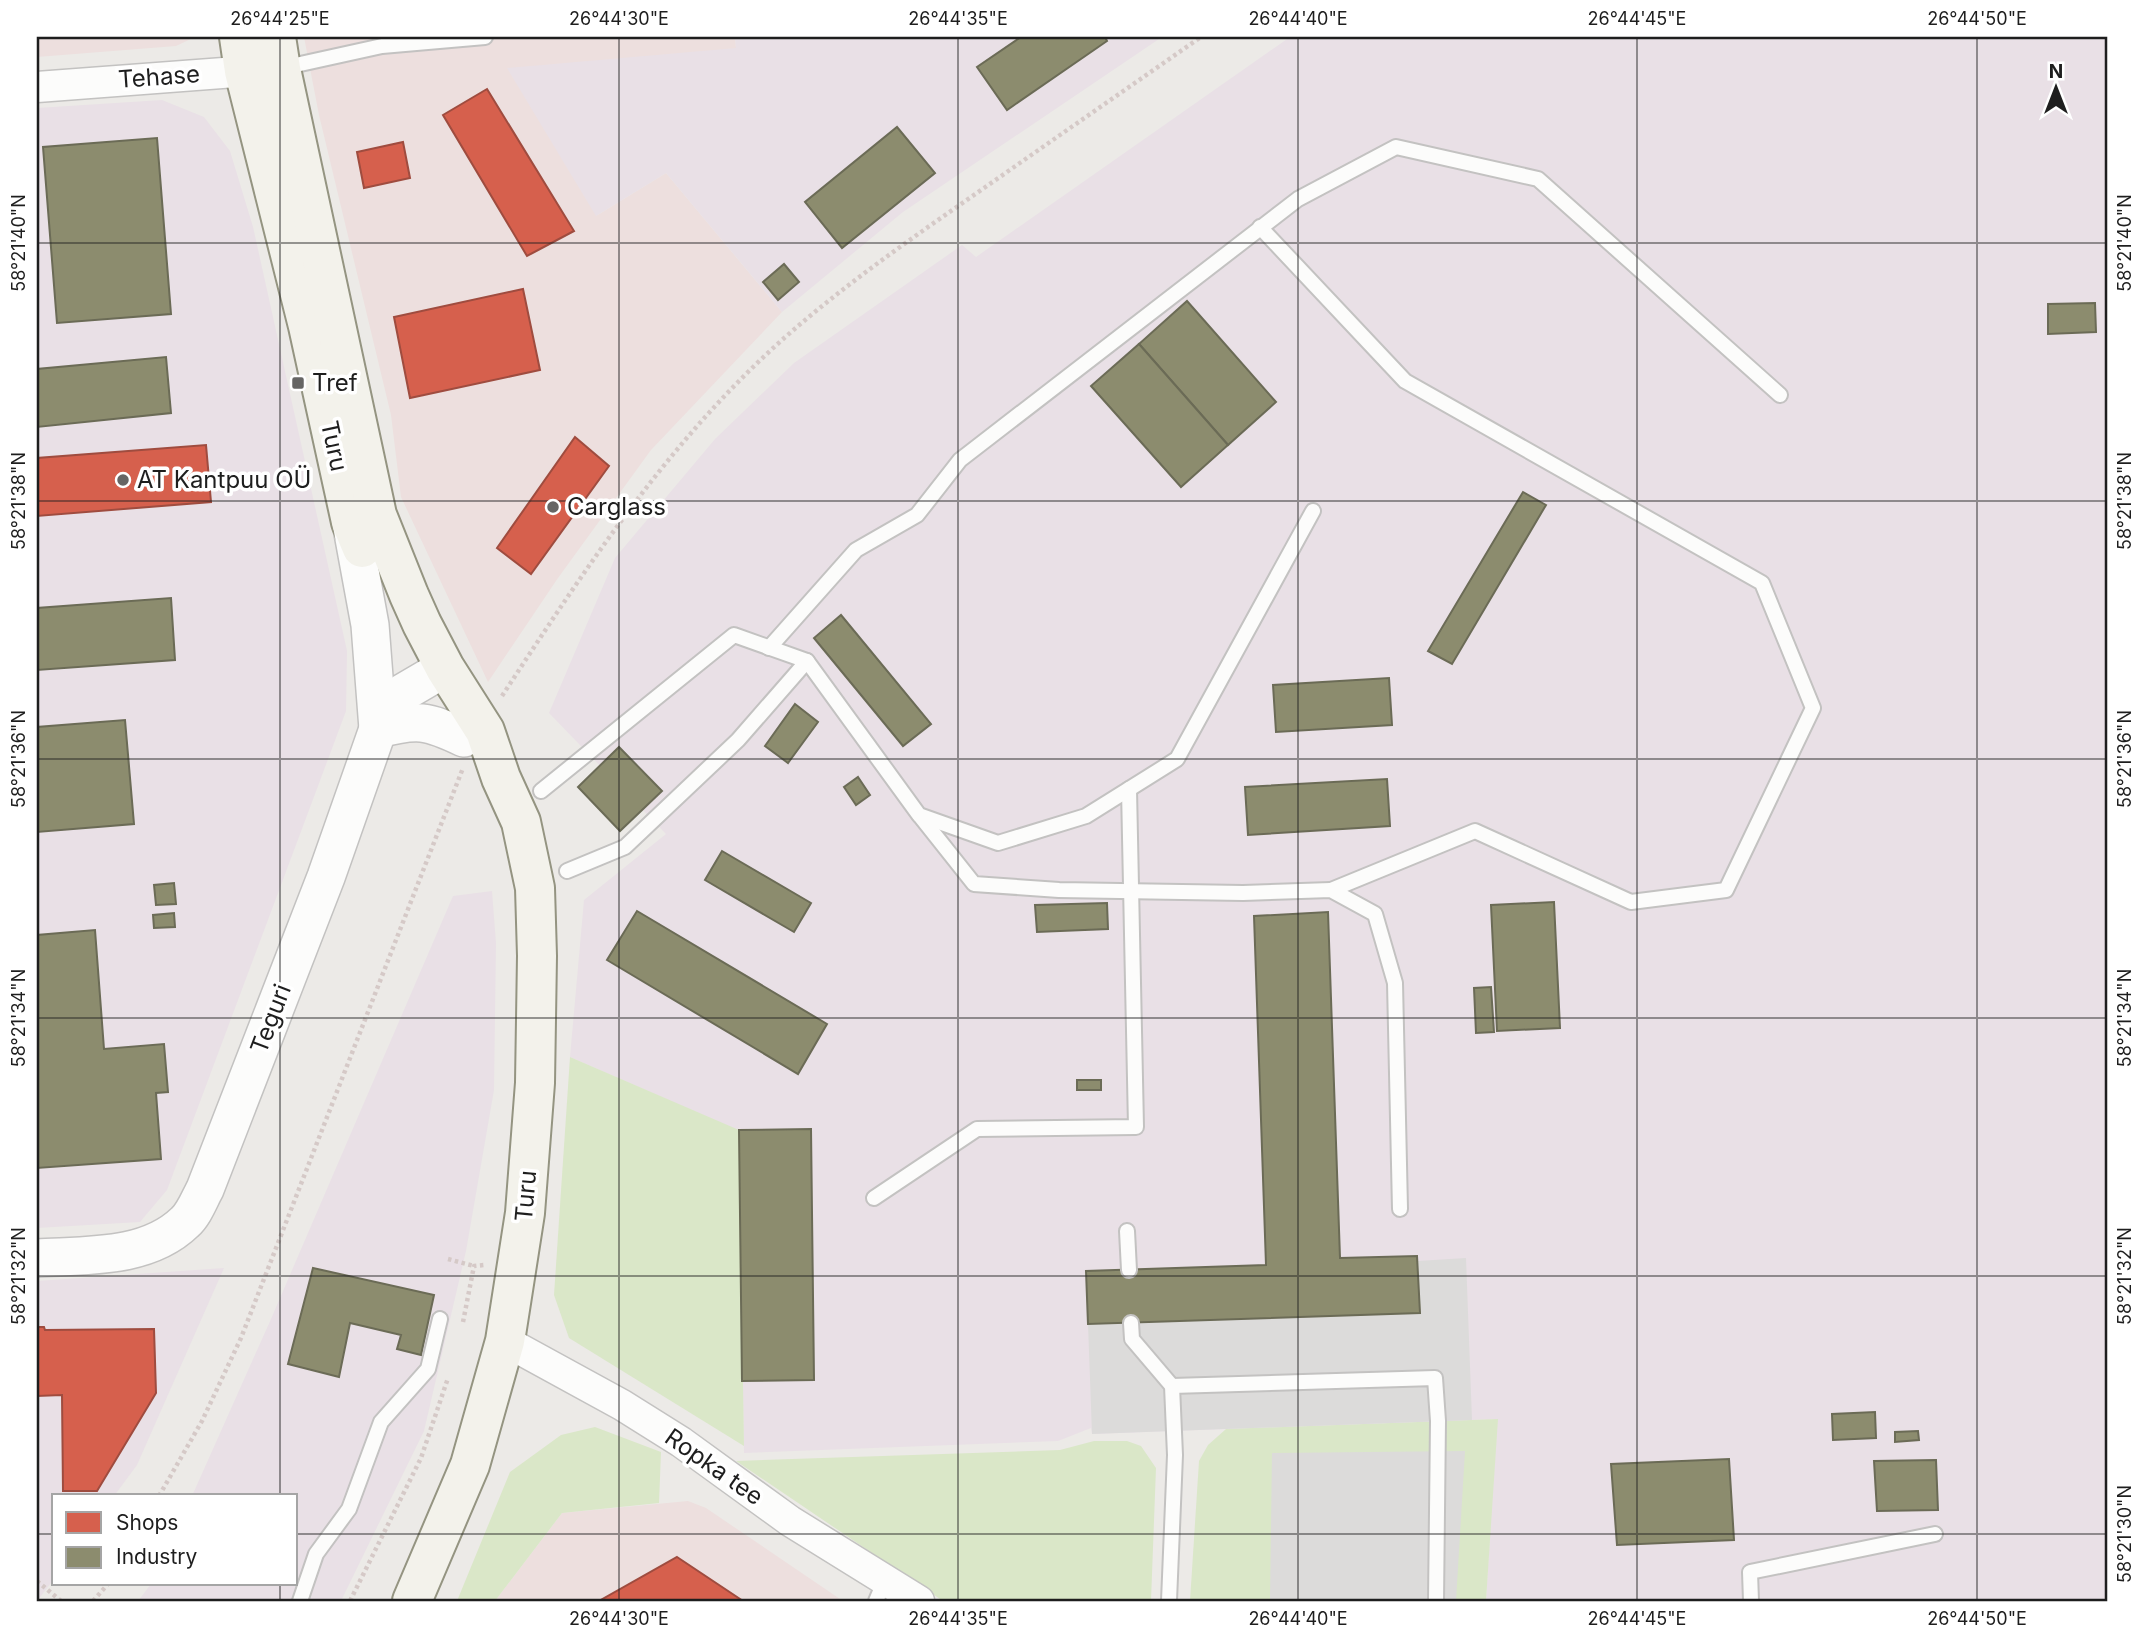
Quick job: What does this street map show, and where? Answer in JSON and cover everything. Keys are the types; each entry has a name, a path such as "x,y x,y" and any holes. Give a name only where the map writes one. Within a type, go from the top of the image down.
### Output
{"main road":[{"name":"Turu","path":"260,53 308,326 351,522 435,675 501,778 521,822 536,888 535,1083 525,1213 505,1341 470,1465 412,1601"},
{"name":"Turu","path":"260,53 377,515 409,595 435,675"}],"street":[{"name":"Tehase","path":"37,87 260,53"},
{"path":"351,522 370,625 378,729 420,721 473,738"},
{"name":"Teguri","path":"37,1258 120,1252 160,1242 187,1221 205,1189 327,877 378,729 390,704 404,692 435,675"},
{"name":"Ropka tee","path":"505,1341 669,1434 790,1521 880,1591 919,1601"}],"lane":[{"path":"260,53 485,37"},
{"path":"769,648 856,550 917,515 960,460 1298,199 1396,146 1538,179 1780,395"},
{"path":"541,792 734,635 807,661 919,815 974,884 1059,891 1331,891 1475,831 1631,902 1726,890 1812,708 1762,583 1405,381 1261,227"},
{"path":"919,815 998,843 1086,816 1177,759 1313,511"},
{"path":"567,872 625,847 738,740 807,661"},
{"path":"874,1198 977,1129 1136,1127 1129,789"},
{"path":"1331,891 1375,914 1395,984 1400,1209"},
{"path":"1127,1231 1129,1270"},
{"path":"300,1601 316,1554 349,1509 381,1422 428,1368 440,1319"},
{"path":"1131,1323 1132,1339 1172,1386 1175,1455 1169,1601"},
{"path":"1172,1386 1436,1378 1436,1601"},
{"path":"1751,1601 1751,1572 1935,1534"}],"path":[{"path":"160,1494 202,1421 242,1338 473,738 610,533 661,466 723,398 782,340 893,251 1201,37"},
{"path":"448,1259 474,1266 488,1265"},
{"path":"461,1328 474,1266"},
{"path":"350,1601 421,1458 449,1376"},
{"path":"37,1581 61,1601"},
{"path":"93,1601 106,1586"}],"shaded area":[{"path":"37,37 195,37 176,46 37,57"},
{"path":"304,37 735,37 736,48 596,216 666,173 782,312 651,450 558,578 488,682 401,497 391,415 319,115"},
{"path":"735,37 1162,37 903,212 782,312 666,173 596,216 507,68 736,48"},
{"path":"1290,37 2107,37 2107,1601 1486,1601 1497,1419 1092,1434 1091,1428 1058,1441 744,1453 739,1131 570,1057 584,900 666,834 549,713 615,558 715,439 794,363 962,245 976,257"},
{"path":"162,100 204,117 230,151 253,227 347,651 346,711 167,1190 140,1222 37,1228 37,108"},
{"path":"492,891 496,943 494,1090 466,1251 424,1431 341,1601 138,1601 149,1586 298,1586 298,1494 193,1494 453,896"},
{"path":"1466,1258 1472,1420 1092,1434 1088,1324 1419,1313 1418,1261"},
{"path":"224,1268 137,1465 115,1494 52,1494 52,1582 37,1601 37,1281"},
{"path":"1465,1451 1456,1601 1270,1601 1272,1453"},
{"path":"688,1501 706,1508 843,1601 495,1601 562,1513"}],"green space":[{"path":"570,1057 739,1130 744,1446 569,1338 554,1295"},
{"path":"1498,1419 1486,1601 1190,1601 1199,1461 1208,1445 1226,1429"},
{"path":"595,1427 661,1452 659,1503 562,1513 495,1601 457,1601 510,1472 561,1435"},
{"path":"1094,1441 1127,1441 1141,1446 1156,1468 1151,1601 943,1601 736,1461 1060,1450"}],"building: Shops":[{"path":"487,89 574,231 527,256 443,115"},
{"path":"403,142 410,178 364,188 357,152"},
{"path":"523,289 540,370 410,398 394,317"},
{"name":"Carglass","path":"575,437 609,466 531,574 497,548"},
{"name":"AT Kantpuu OÜ","path":"206,445 211,502 37,516 37,458"},
{"path":"37,1327 44,1327 45,1330 154,1329 156,1393 97,1491 63,1491 62,1395 37,1396"},
{"path":"677,1557 743,1601 599,1601"}],"building: Industry":[{"path":"1021,37 1105,37 1107,41 1007,110 977,67"},
{"path":"897,127 935,173 842,248 805,202"},
{"path":"157,138 171,314 57,323 43,147"},
{"path":"784,264 799,282 778,300 763,282"},
{"path":"1187,301 1276,402 1228,445 1139,344"},
{"path":"2095,303 2096,332 2048,334 2048,304"},
{"path":"1139,344 1228,445 1181,487 1091,386"},
{"path":"166,357 171,413 37,427 37,369"},
{"path":"1523,492 1546,505 1452,664 1428,651"},
{"path":"171,598 175,660 37,670 37,608"},
{"path":"841,615 931,724 903,746 814,638"},
{"path":"1389,678 1392,725 1276,732 1273,685"},
{"path":"795,704 818,722 788,763 765,746"},
{"path":"125,720 134,824 37,832 37,727"},
{"path":"619,747 662,791 620,831 578,787"},
{"path":"858,777 870,795 856,805 844,787"},
{"path":"1387,779 1390,826 1248,835 1245,787"},
{"path":"722,851 811,903 794,932 705,880"},
{"path":"174,883 176,904 156,905 154,885"},
{"path":"1554,902 1560,1028 1497,1031 1491,905"},
{"path":"1107,903 1108,929 1037,932 1035,905"},
{"path":"637,911 827,1024 798,1074 607,960"},
{"path":"1328,912 1340,1258 1417,1256 1420,1313 1088,1324 1086,1271 1266,1265 1254,916"},
{"path":"174,913 175,927 154,928 153,915"},
{"path":"95,930 104,1049 164,1044 168,1092 156,1093 161,1159 37,1168 37,935"},
{"path":"1491,987 1494,1032 1476,1033 1474,988"},
{"path":"1077,1080 1101,1080 1101,1090 1077,1090"},
{"path":"811,1129 814,1380 742,1381 739,1130"},
{"path":"313,1268 434,1295 421,1355 397,1349 401,1335 350,1323 339,1377 288,1364"},
{"path":"1875,1412 1876,1438 1833,1440 1832,1414"},
{"path":"1918,1431 1919,1440 1895,1442 1895,1432"},
{"path":"1729,1459 1734,1540 1617,1545 1611,1464"},
{"path":"1936,1460 1938,1510 1877,1511 1874,1461"}],"place":[{"name":"Tref","path":"298,383"},
{"name":"AT Kantpuu OÜ","path":"123,480"},
{"name":"Carglass","path":"553,507"}]}
